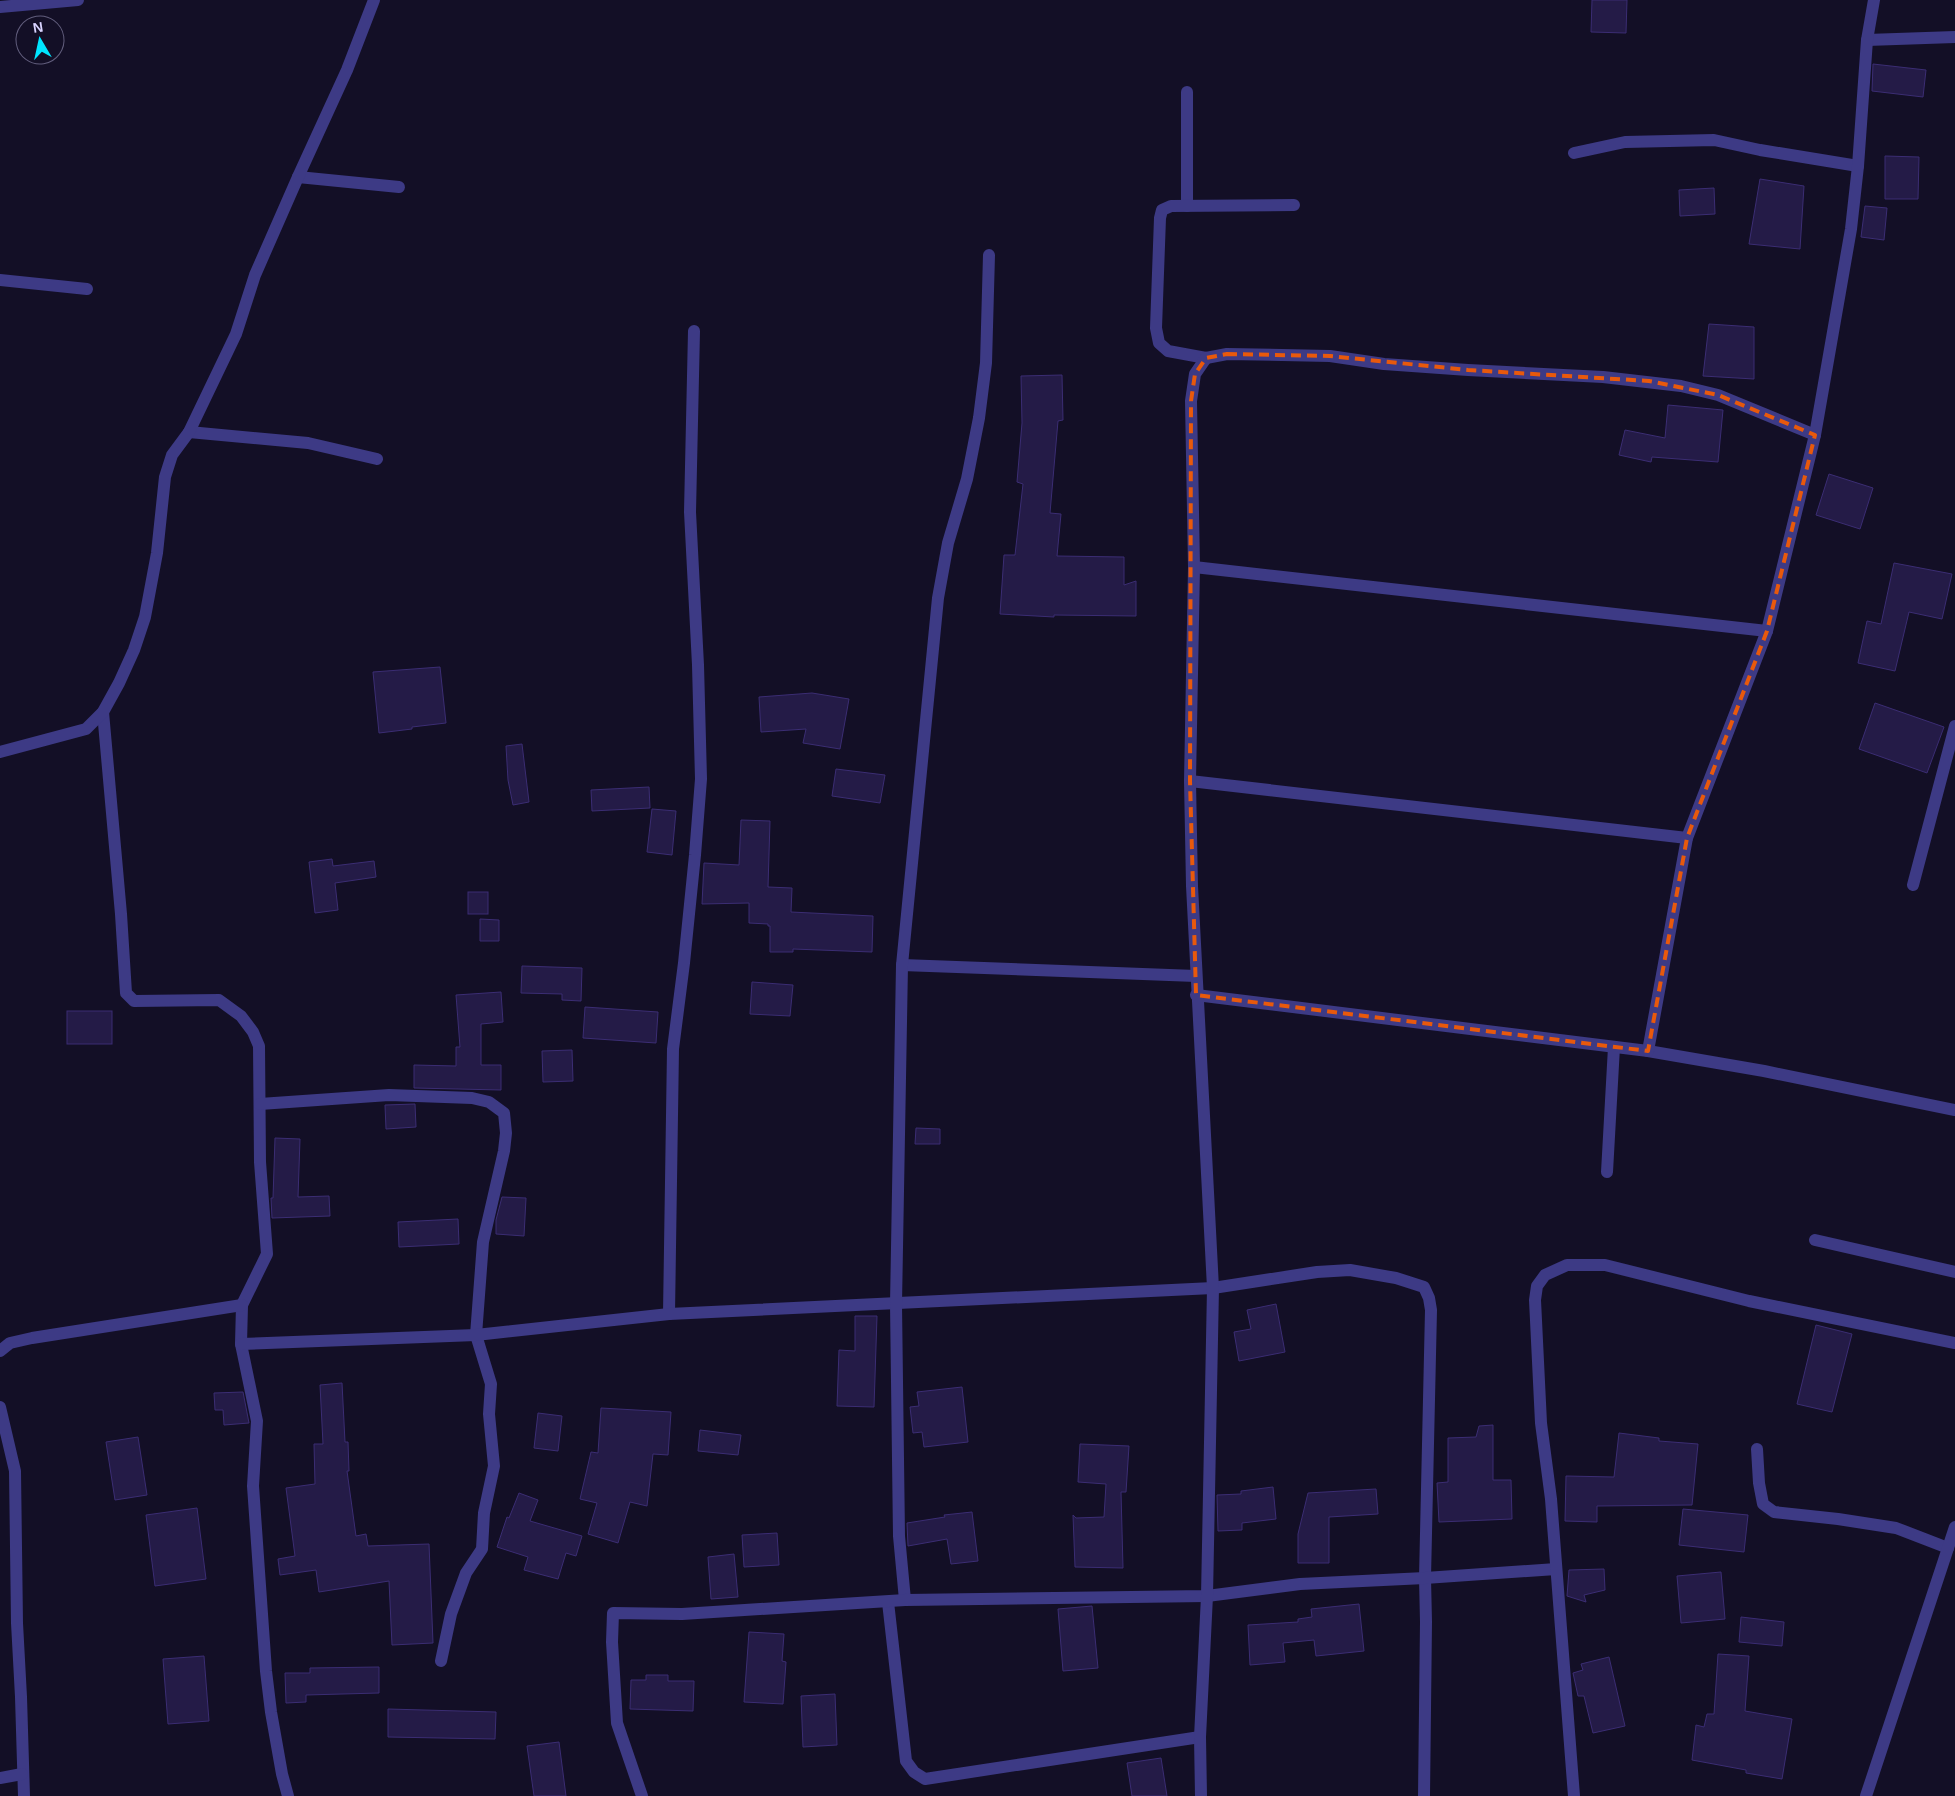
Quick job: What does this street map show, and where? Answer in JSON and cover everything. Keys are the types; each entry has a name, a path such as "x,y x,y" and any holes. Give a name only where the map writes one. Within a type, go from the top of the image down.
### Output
{"street":[{"path":"0,7 78,0"},
{"path":"0,752 86,729 103,712 134,650 145,617 158,553 165,477 172,455 189,432 236,334 255,275 347,70 374,0"},
{"path":"1648,1051 1688,838 1767,631 1815,436 1851,229 1858,166 1867,40 1874,0"},
{"path":"1867,40 1955,37"},
{"path":"1187,92 1187,206"},
{"path":"1574,153 1625,142 1714,140 1760,150 1858,166"},
{"path":"298,177 399,188"},
{"path":"1294,205 1171,206 1162,210 1160,218 1156,328 1159,343 1168,351 1206,358 1227,354 1330,356 1384,364 1649,381 1718,395 1815,436"},
{"path":"905,1600 899,1536 896,1304 902,965 938,598 948,543 970,462 979,418 986,363 989,255"},
{"path":"0,280 87,289"},
{"path":"669,1314 673,1049 687,934 701,779 698,665 690,512 694,331"},
{"path":"1201,1796 1200,1736 1207,1596 1213,1288 1196,995 1192,886 1190,782 1194,566 1191,400 1195,374 1206,358"},
{"path":"189,432 308,443 377,459"},
{"path":"1194,566 1767,631"},
{"path":"103,712 126,992 134,1000 220,1000 241,1016 253,1032 259,1046 260,1162 267,1254 242,1305 241,1344 257,1421 253,1486 266,1671 282,1774 288,1796"},
{"path":"1912,885 1955,726"},
{"path":"1190,782 1688,838"},
{"path":"902,965 1196,976"},
{"path":"1196,995 1648,1051 1764,1071 1955,1110"},
{"path":"1608,1172 1614,1047"},
{"path":"260,1104 389,1095 472,1098 489,1102 504,1113 506,1132 504,1151 483,1242 476,1335 491,1384 489,1414 494,1466 484,1513 482,1549 466,1573 451,1614 441,1661"},
{"path":"1815,1240 1955,1272"},
{"path":"1574,1796 1551,1499 1540,1423 1535,1300 1538,1286 1545,1275 1567,1265 1605,1265 1749,1301 1955,1343"},
{"path":"241,1344 476,1335 669,1314 1213,1288 1318,1272 1350,1270 1396,1278 1424,1287 1429,1298 1431,1310 1425,1578 1424,1796"},
{"path":"0,1351 10,1343 32,1338 242,1305"},
{"path":"0,1407 15,1471 17,1623 24,1796"},
{"path":"1757,1449 1759,1483 1763,1504 1774,1512 1896,1528 1948,1548"},
{"path":"1866,1796 1955,1527"},
{"path":"642,1796 617,1723 612,1642 613,1613 682,1614 905,1600 1207,1596 1300,1584 1556,1569"},
{"path":"888,1602 906,1761 914,1772 925,1779 1200,1736"},
{"path":"0,1778 22,1774"}],"highlighted area":[{"path":"1227,354 1330,356 1468,370 1649,381 1718,395 1815,435 1767,631 1687,838 1648,1051 1196,995 1190,781 1191,401 1195,374 1206,358"}],"building":[{"path":"1592,0 1627,0 1626,33 1591,32"},
{"path":"1873,64 1926,70 1923,97 1872,91"},
{"path":"1885,156 1919,157 1918,199 1885,199"},
{"path":"1760,179 1804,186 1800,249 1749,244"},
{"path":"1714,188 1715,214 1680,216 1679,190"},
{"path":"1865,206 1887,208 1884,240 1861,237"},
{"path":"1709,324 1754,327 1754,379 1703,376"},
{"path":"1062,375 1063,420 1058,421 1050,513 1061,514 1057,556 1124,557 1124,585 1136,581 1136,616 1054,615 1054,617 1000,614 1004,555 1015,555 1023,484 1017,482 1022,423 1021,376"},
{"path":"1668,405 1723,410 1718,462 1652,457 1651,462 1619,455 1625,430 1665,438"},
{"path":"1829,474 1873,488 1860,529 1816,515"},
{"path":"1894,563 1952,574 1942,619 1909,612 1895,671 1858,663 1867,621 1881,624"},
{"path":"440,667 446,723 379,733 373,672"},
{"path":"812,693 849,699 840,749 803,743 806,729 761,732 759,697"},
{"path":"1875,703 1944,727 1927,773 1859,749"},
{"path":"522,744 529,802 513,805 508,780 506,746"},
{"path":"836,769 885,775 880,803 832,796"},
{"path":"649,787 650,808 592,811 591,790"},
{"path":"652,809 676,811 672,855 647,852"},
{"path":"741,820 770,821 768,887 792,888 791,912 873,916 872,952 793,949 793,952 770,952 770,926 768,924 749,923 749,903 702,904 704,863 739,865"},
{"path":"332,859 333,866 374,861 376,877 335,883 338,910 315,913 309,862"},
{"path":"468,892 488,892 488,914 468,914"},
{"path":"480,919 499,920 499,941 480,941"},
{"path":"522,966 582,968 581,1001 562,1000 562,994 521,993"},
{"path":"752,982 793,985 790,1016 750,1014"},
{"path":"501,992 503,1022 481,1024 481,1065 501,1065 501,1090 414,1088 414,1065 456,1066 456,1047 460,1047 456,995"},
{"path":"585,1007 658,1012 656,1043 583,1038"},
{"path":"67,1011 112,1011 112,1044 67,1044"},
{"path":"572,1050 573,1081 543,1082 542,1051"},
{"path":"415,1104 416,1127 386,1129 385,1105"},
{"path":"916,1128 940,1129 940,1144 915,1144"},
{"path":"275,1138 300,1139 298,1197 329,1196 330,1216 272,1218 271,1198 273,1198"},
{"path":"502,1197 526,1198 524,1236 496,1234 496,1220"},
{"path":"458,1219 459,1244 399,1247 398,1222"},
{"path":"1276,1304 1285,1352 1239,1361 1234,1332 1251,1329 1247,1310"},
{"path":"855,1316 877,1316 874,1407 837,1406 839,1350 855,1351"},
{"path":"1816,1325 1852,1334 1832,1412 1797,1404"},
{"path":"342,1383 345,1442 348,1442 349,1471 347,1471 356,1536 366,1534 368,1546 429,1544 433,1643 392,1645 389,1581 319,1592 316,1570 280,1575 278,1559 295,1556 286,1488 315,1484 314,1444 323,1444 320,1385"},
{"path":"962,1387 968,1442 924,1447 922,1432 913,1433 910,1407 919,1406 917,1392"},
{"path":"243,1392 249,1423 224,1425 223,1410 215,1410 214,1393"},
{"path":"601,1408 671,1412 668,1455 653,1454 647,1506 630,1502 618,1543 588,1534 597,1503 580,1499 591,1452 598,1453"},
{"path":"538,1413 562,1416 558,1451 534,1448"},
{"path":"1493,1425 1493,1480 1511,1480 1512,1519 1439,1522 1437,1483 1448,1482 1448,1438 1476,1437 1479,1426"},
{"path":"700,1430 741,1435 738,1455 698,1451"},
{"path":"1619,1433 1659,1438 1659,1441 1698,1444 1692,1505 1597,1506 1597,1522 1565,1521 1566,1476 1614,1477"},
{"path":"138,1437 147,1495 115,1500 106,1442"},
{"path":"1080,1444 1129,1446 1126,1492 1121,1492 1123,1568 1075,1567 1073,1515 1076,1518 1104,1517 1106,1484 1078,1482"},
{"path":"1273,1487 1276,1519 1242,1523 1242,1530 1218,1531 1217,1495 1241,1494 1241,1491"},
{"path":"1376,1489 1378,1514 1329,1517 1329,1563 1298,1563 1298,1534 1308,1493"},
{"path":"519,1493 538,1500 530,1521 582,1536 576,1556 566,1553 558,1579 524,1570 528,1557 497,1547 507,1517 509,1518"},
{"path":"197,1508 206,1579 155,1586 146,1515"},
{"path":"1683,1509 1748,1515 1744,1552 1679,1545"},
{"path":"972,1512 978,1561 951,1564 947,1539 908,1546 907,1523 945,1517 944,1515"},
{"path":"777,1533 779,1565 744,1567 742,1535"},
{"path":"734,1554 738,1597 711,1599 708,1557"},
{"path":"1604,1569 1605,1590 1584,1595 1586,1602 1567,1596 1569,1570"},
{"path":"1721,1572 1725,1619 1681,1623 1677,1576"},
{"path":"1359,1604 1364,1651 1316,1656 1314,1640 1283,1643 1285,1662 1250,1665 1248,1625 1298,1622 1298,1619 1312,1617 1311,1609"},
{"path":"1092,1606 1098,1668 1063,1671 1058,1609"},
{"path":"1741,1617 1784,1622 1782,1646 1739,1642"},
{"path":"749,1632 784,1634 782,1661 786,1662 783,1704 744,1702"},
{"path":"1718,1654 1749,1656 1745,1711 1792,1719 1782,1779 1746,1773 1746,1770 1692,1760 1696,1725 1704,1727 1707,1714 1714,1714"},
{"path":"204,1656 209,1721 168,1724 163,1659"},
{"path":"1609,1657 1625,1726 1593,1733 1584,1696 1578,1696 1573,1673 1583,1670 1581,1664"},
{"path":"379,1667 379,1693 306,1695 306,1702 286,1703 285,1673 310,1673 310,1668"},
{"path":"646,1675 668,1675 668,1681 694,1681 693,1711 630,1709 631,1680 646,1680"},
{"path":"835,1694 837,1745 803,1747 801,1696"},
{"path":"388,1709 496,1712 495,1739 388,1737"},
{"path":"559,1742 566,1796 534,1796 527,1746"},
{"path":"1161,1758 1167,1796 1132,1796 1127,1763"}]}
